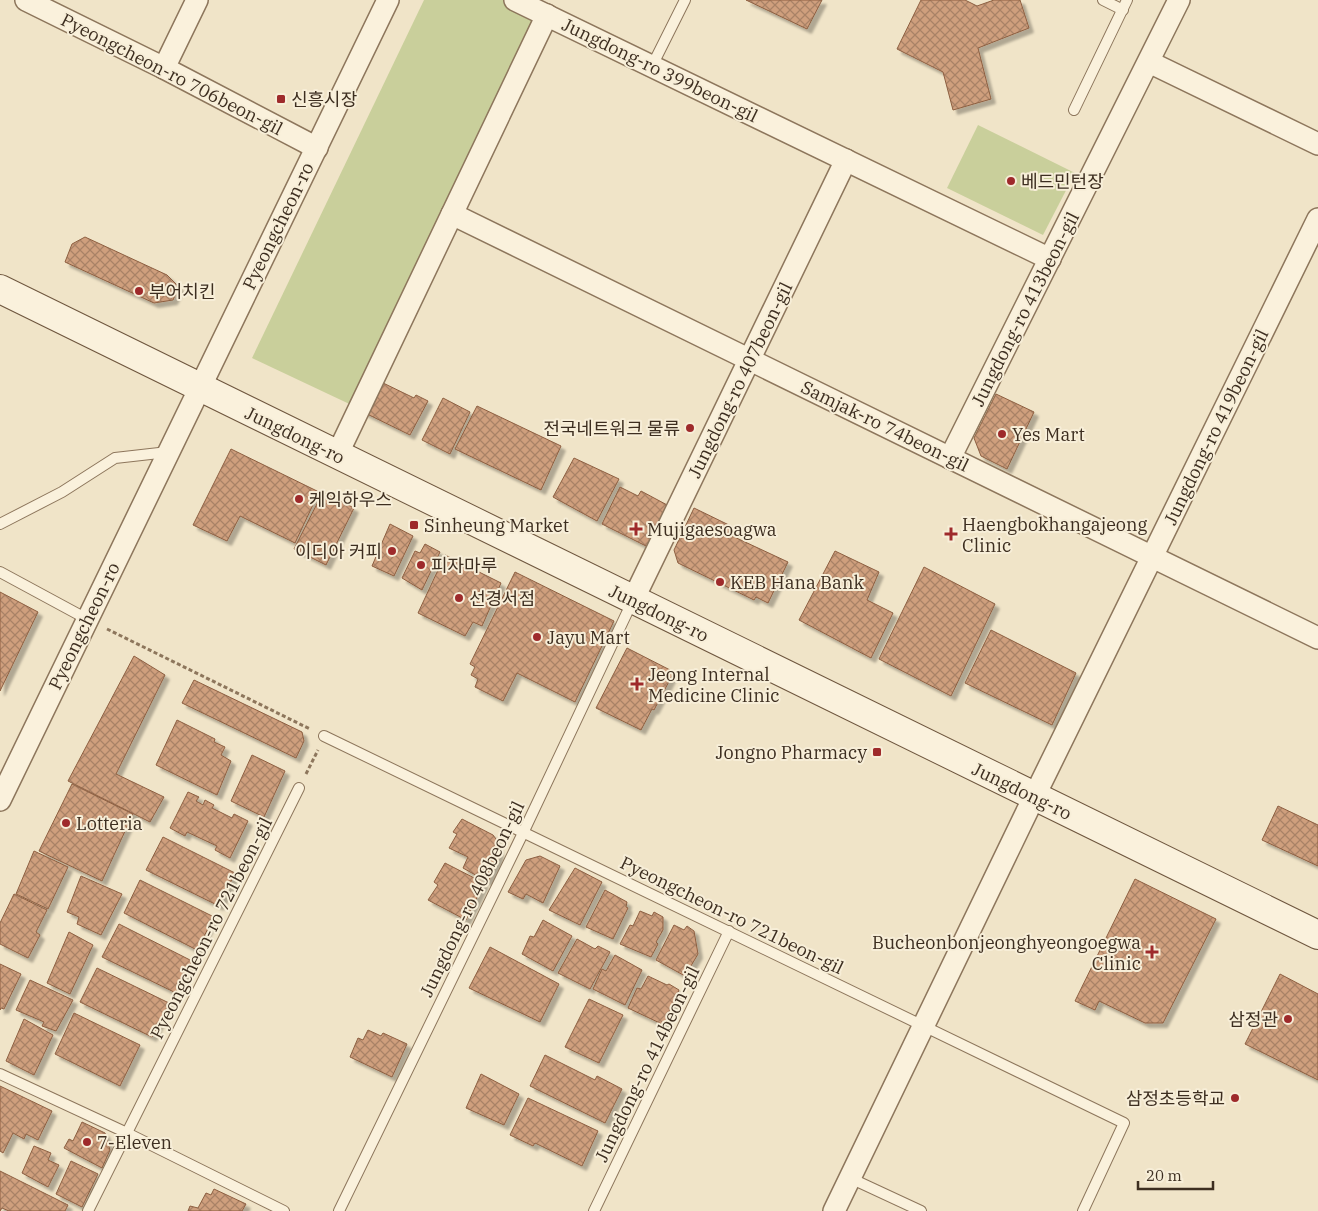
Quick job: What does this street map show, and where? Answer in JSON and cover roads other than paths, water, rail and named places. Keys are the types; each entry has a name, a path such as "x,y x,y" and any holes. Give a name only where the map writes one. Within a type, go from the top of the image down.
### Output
{"street":[{"name":"Pyeongcheon-ro 706beon-gil","path":"26,0 164,68 317,148"},
{"path":"164,68 197,0"},
{"name":"Pyeongcheon-ro","path":"0,800 388,0"},
{"path":"515,0 547,16"},
{"name":"Jungdong-ro 413beon-gil","path":"950,458 1179,0"},
{"name":"Jungdong-ro 399beon-gil","path":"337,455 547,16 1050,259"},
{"path":"1149,62 1318,144"},
{"name":"Jungdong-ro 407beon-gil","path":"633,600 846,160"},
{"name":"Samjak-ro 74beon-gil","path":"452,214 1318,638"},
{"name":"Jungdong-ro 419beon-gil","path":"834,1211 1034,797 1318,219"},
{"name":"Jungdong-ro","path":"0,289 1318,935"}],"lane":[{"path":"652,66 685,0"},
{"path":"1074,110 1125,5 1103,0"},
{"path":"0,524 62,492 115,458 168,452"},
{"path":"0,572 88,619"},
{"name":"Jungdong-ro 408beon-gil","path":"338,1211 523,833 633,600"},
{"name":"Pyeongcheon-ro 721beon-gil","path":"324,736 1124,1123 1083,1211"},
{"name":"Pyeongcheon-ro 721beon-gil","path":"88,1211 300,788"},
{"name":"Jungdong-ro 414beon-gil","path":"594,1211 729,931"},
{"path":"0,1074 284,1211"},
{"path":"850,1178 921,1211"}],"place":[{"name":"신흥시장","path":"281,99"},
{"name":"베드민턴장","path":"1011,181"},
{"name":"부어치킨","path":"139,291"},
{"name":"전국네트워크 물류","path":"690,428"},
{"name":"Yes Mart","path":"1002,434"},
{"name":"케익하우스","path":"299,499"},
{"name":"Sinheung Market","path":"414,525"},
{"name":"Mujigaesoagwa","path":"636,529"},
{"name":"Haengbokhangajeong Clinic","path":"951,534"},
{"name":"이디아 커피","path":"392,551"},
{"name":"피자마루","path":"421,565"},
{"name":"KEB Hana Bank","path":"720,582"},
{"name":"선경서점","path":"459,598"},
{"name":"Jayu Mart","path":"537,637"},
{"name":"Jeong Internal Medicine Clinic","path":"637,684"},
{"name":"Jongno Pharmacy","path":"877,752"},
{"name":"Lotteria","path":"66,823"},
{"name":"Bucheonbonjeonghyeongoegwa Clinic","path":"1152,952"},
{"name":"삼정관","path":"1288,1019"},
{"name":"삼정초등학교","path":"1235,1098"},
{"name":"7-Eleven","path":"87,1142"}]}
